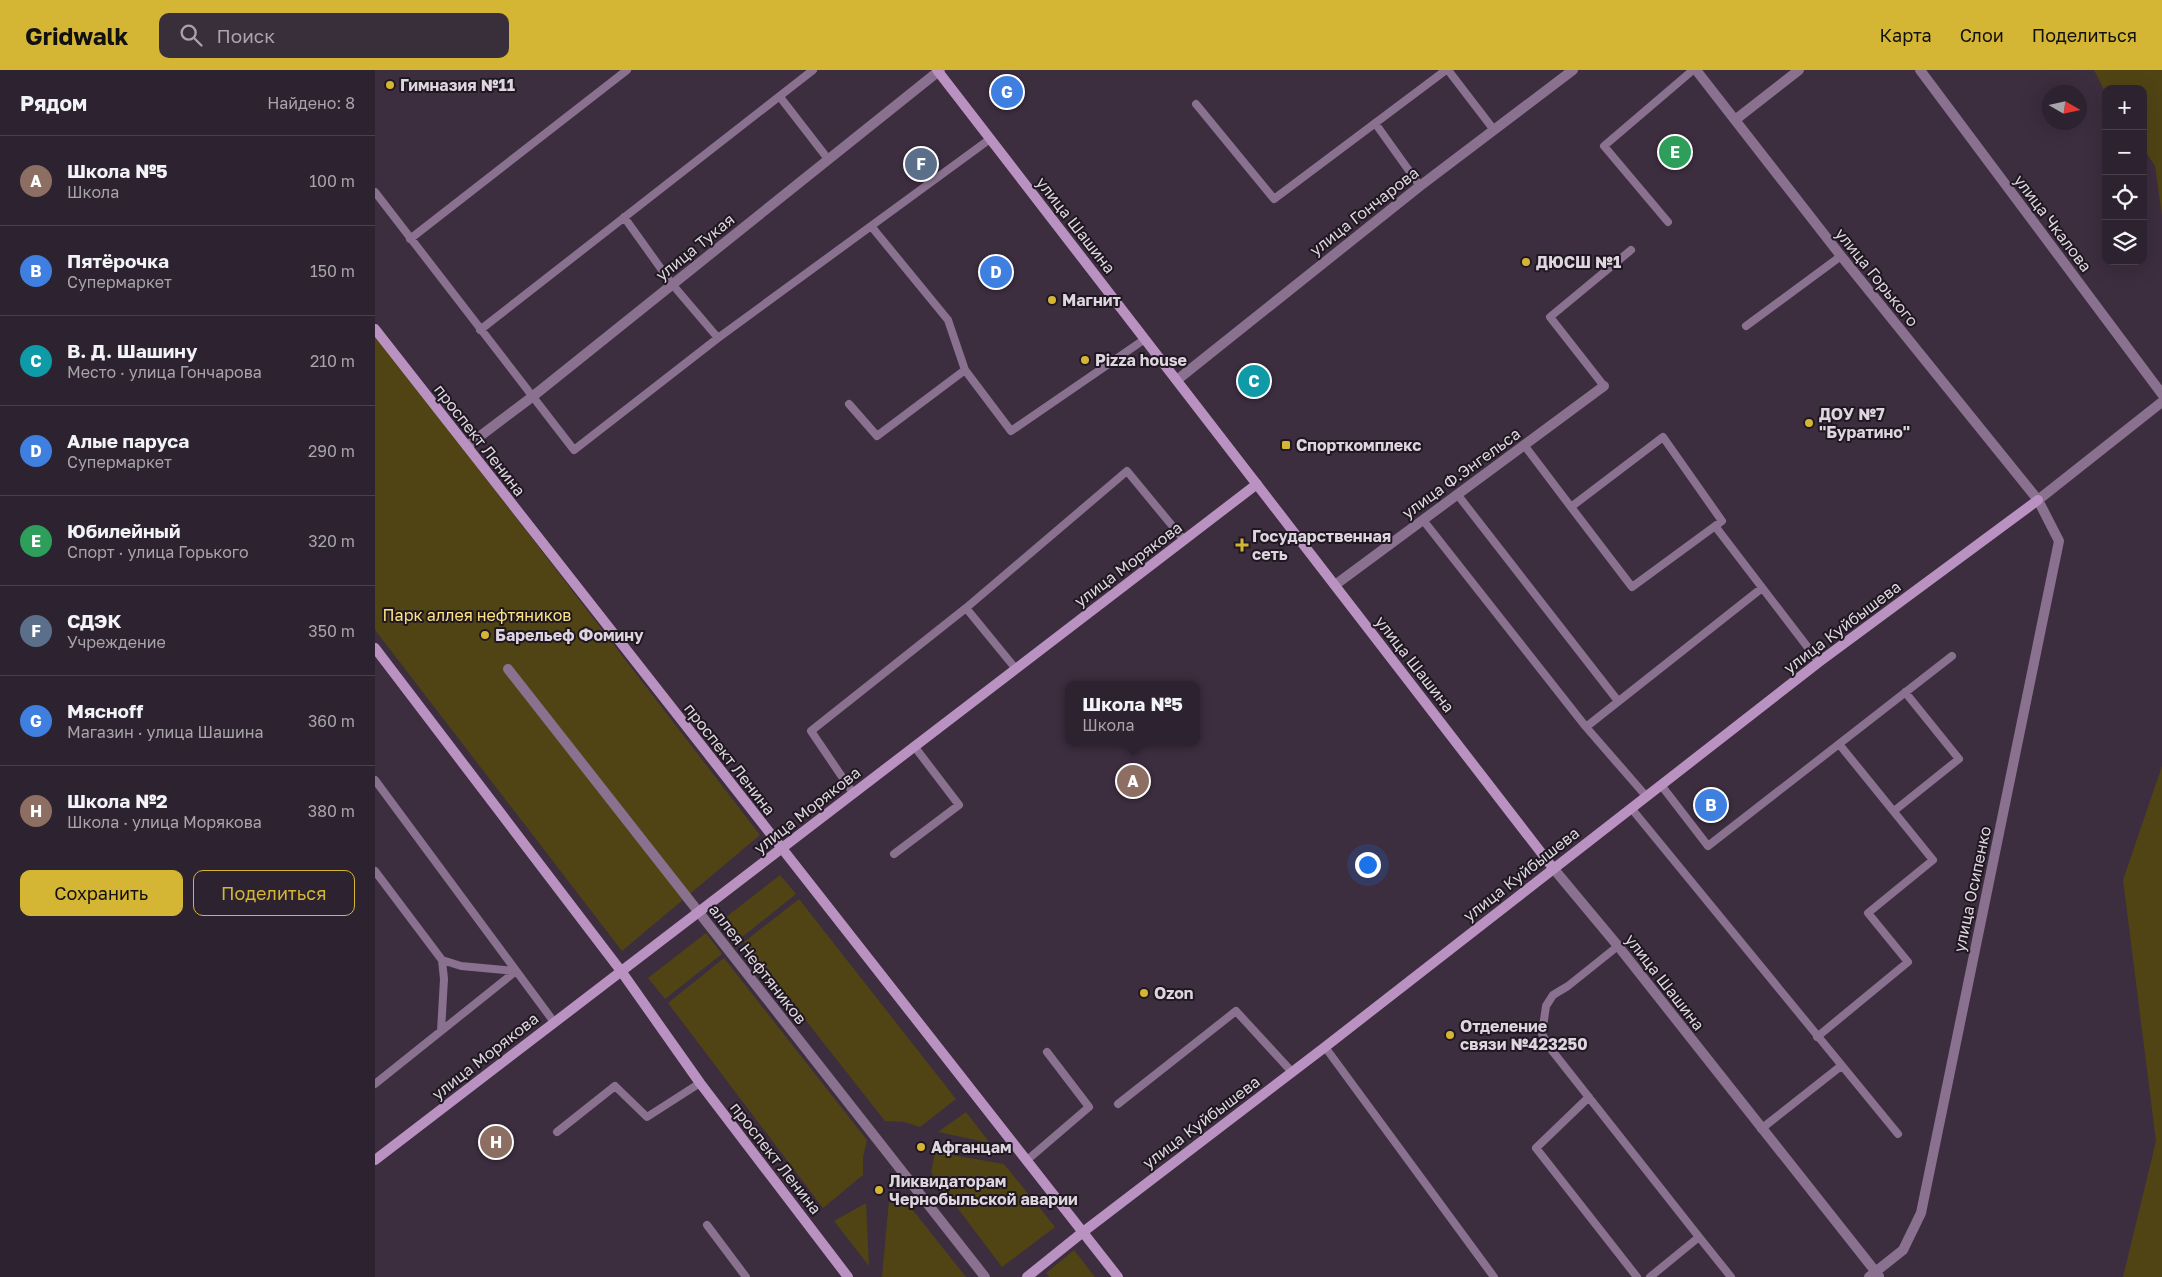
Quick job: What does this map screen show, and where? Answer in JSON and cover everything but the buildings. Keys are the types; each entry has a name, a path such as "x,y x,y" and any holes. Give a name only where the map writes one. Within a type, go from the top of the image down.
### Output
{"main road":[{"name":"улица Шашина","path":"939,71 1553,868"},
{"name":"проспект Ленина","path":"375,329 1118,1277"},
{"name":"улица Морякова","path":"375,1160 1257,484"},
{"name":"улица Куйбышева","path":"1027,1277 1819,662 2038,500"},
{"name":"проспект Ленина","path":"375,648 621,971 700,1083 848,1277"}],"street":[{"name":"улица Гончарова","path":"1177,380 1420,186 1573,70"},
{"name":"улица Горького","path":"1694,70 2038,500"},
{"path":"1735,120 1799,70"},
{"name":"улица Чкалова","path":"1920,70 2162,394"},
{"name":"улица Тукая","path":"467,446 532,397 939,71"},
{"name":"улица Ф.Энгельса","path":"1335,585 1604,386"},
{"path":"2038,500 2162,402"},
{"name":"улица Осипенко","path":"1875,1275 1903,1250 1921,1214 2059,541 2038,500"},
{"name":"аллея Нефтяников","path":"508,669 985,1277"},
{"name":"улица Шашина","path":"1553,868 1618,946 1875,1275"}],"lane":[{"path":"410,239 627,70"},
{"path":"480,330 813,70"},
{"path":"1196,104 1274,199 1447,70 1494,130"},
{"path":"1668,222 1604,146 1694,70"},
{"path":"780,97 828,159"},
{"path":"1375,123 1420,186"},
{"path":"375,192 480,330 575,450 718,338 990,139"},
{"path":"624,217 672,284 718,338"},
{"path":"871,226 947,320 965,370 1011,431 1145,339"},
{"path":"1604,386 1550,317 1631,250"},
{"path":"1746,326 1841,256"},
{"path":"849,404 877,436 965,370"},
{"path":"1524,445 1571,507 1632,587 1722,521 1663,436 1571,507"},
{"path":"853,793 811,731 966,608 1127,471 1184,540"},
{"path":"1457,494 1618,702"},
{"path":"1423,520 1586,727 1646,796"},
{"path":"1715,526 1819,662"},
{"path":"1586,727 1761,588"},
{"path":"966,608 1016,669"},
{"path":"1661,785 1708,846 1952,656"},
{"path":"1894,811 1959,759 1905,692"},
{"path":"1817,1036 1908,962 1868,913 1933,860 1839,744"},
{"path":"894,854 959,805 914,746"},
{"path":"375,780 554,1022"},
{"path":"1631,808 1898,1134"},
{"path":"375,871 441,960 444,979 441,1031"},
{"path":"1618,946 1568,986 1553,995 1545,1006 1542,1034 1589,1097 1731,1277"},
{"path":"441,960 461,966 516,971"},
{"path":"375,1084 516,971"},
{"path":"1118,1104 1236,1012 1292,1072"},
{"path":"1325,1047 1494,1277"},
{"path":"1026,1161 1089,1107 1047,1052"},
{"path":"1761,1129 1841,1066"},
{"path":"557,1132 615,1086 647,1117 700,1083"},
{"path":"1589,1097 1536,1148 1637,1277"},
{"path":"707,1225 746,1277"},
{"path":"1650,1277 1699,1237"}],"green space":[{"path":"2094,70 2162,70 2162,216 2155,166 2147,154 2147,85 2102,86"},
{"name":"Парк аллея нефтяников","path":"375,334 760,835 622,951 375,630"},
{"path":"2162,766 2162,1277 2123,1277 2156,1141 2123,880"},
{"path":"780,875 796,894 741,938 725,918"},
{"path":"799,899 956,1099 920,1127 904,1122 885,1121 744,942"},
{"path":"706,933 722,954 665,999 648,978"},
{"path":"724,958 867,1140 863,1157 863,1175 823,1208 668,1003"},
{"path":"966,1112 990,1143 938,1132"},
{"path":"935,1152 1004,1164 1055,1227 1002,1267 931,1173"},
{"path":"904,1199 966,1277 882,1277 889,1200"},
{"path":"866,1203 869,1266 834,1221"},
{"path":"1074,1250 1095,1277 1049,1277 1046,1273"}],"place":[{"name":"Гимназия №11","path":"390,85"},
{"name":"Мясноff","path":"1007,92"},
{"name":"Юбилейный","path":"1675,152"},
{"name":"СДЭК","path":"921,164"},
{"name":"ДЮСШ №1","path":"1526,262"},
{"name":"Алые паруса","path":"996,272"},
{"name":"Магнит","path":"1052,300"},
{"name":"Pizza house","path":"1085,360"},
{"name":"В. Д. Шашину","path":"1254,381"},
{"name":"ДОУ №7 \"Буратино\"","path":"1809,423"},
{"name":"Спорткомплекс","path":"1286,445"},
{"name":"Государственная сеть","path":"1242,545"},
{"name":"Барельеф Фомину","path":"485,635"},
{"name":"Школа №5","path":"1133,781"},
{"name":"Пятёрочка","path":"1711,805"},
{"name":"Ozon","path":"1144,993"},
{"name":"Отделение связи №423250","path":"1450,1035"},
{"name":"Школа №2","path":"496,1142"},
{"name":"Афганцам","path":"921,1147"},
{"name":"Ликвидаторам Чернобыльской аварии","path":"879,1190"}]}
